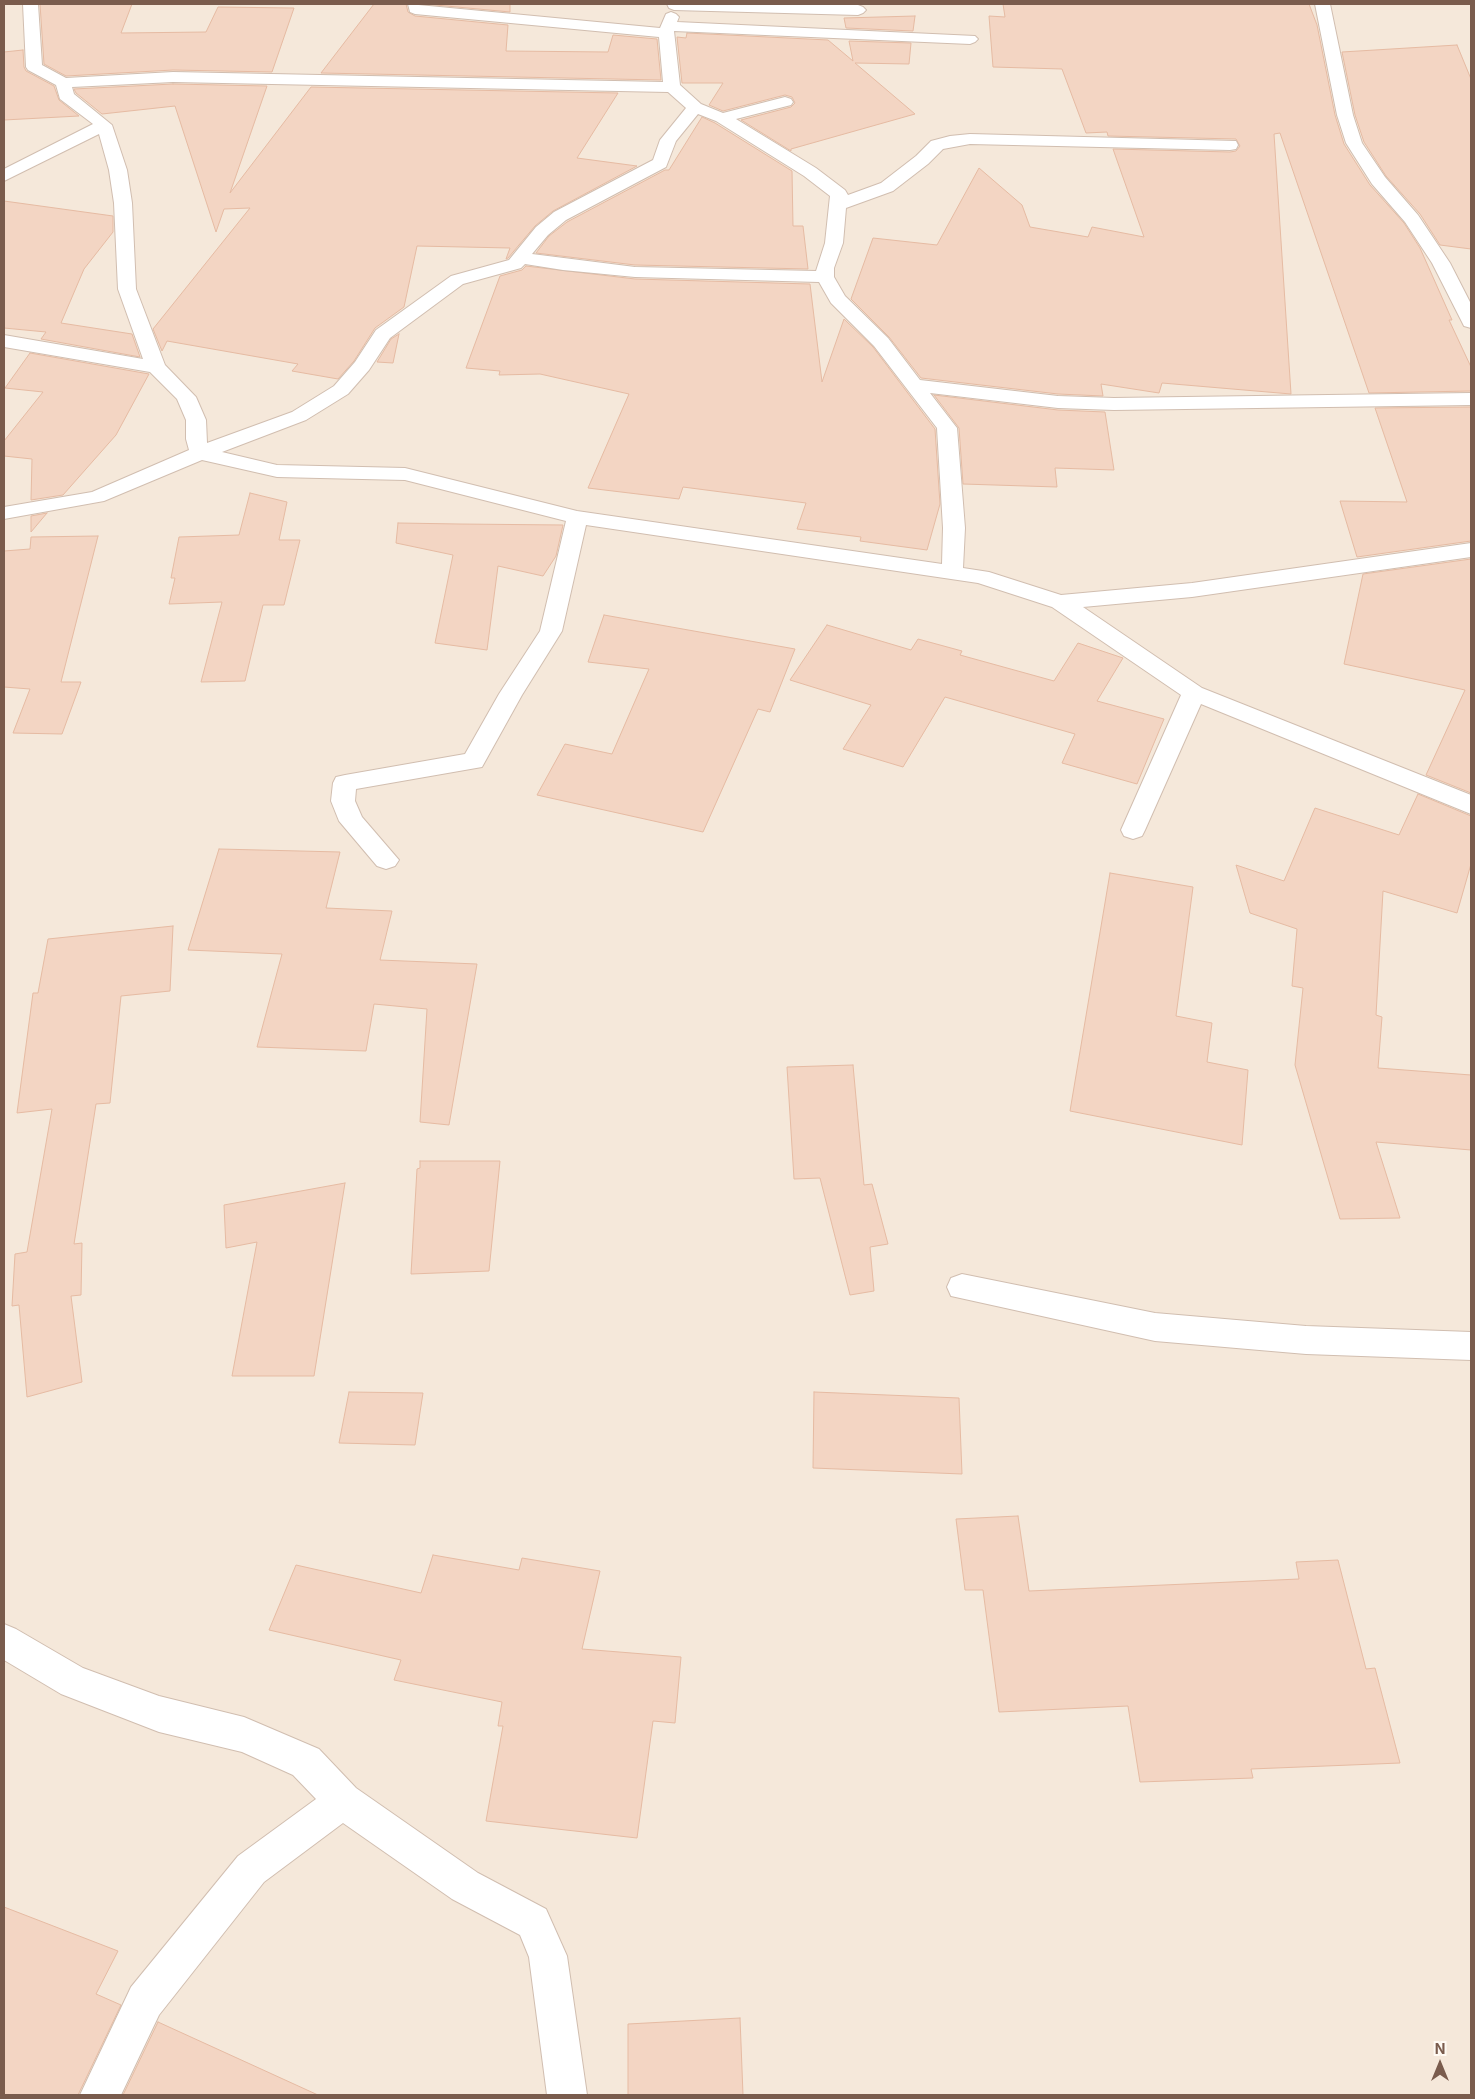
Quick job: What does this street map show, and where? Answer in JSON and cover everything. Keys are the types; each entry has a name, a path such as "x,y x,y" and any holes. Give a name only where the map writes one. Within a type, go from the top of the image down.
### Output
{"street":[{"path":"30,4 34,67 62,83 108,79 173,77 672,87 695,107 722,118 810,172 839,194 834,243 825,268 825,277 838,299 881,342 916,385 947,428 954,528 952,573"},
{"path":"415,4 416,9 667,30 970,39"},
{"path":"672,87 667,30 674,4 858,10"},
{"path":"1322,4 1345,115 1354,143 1378,180 1412,219 1432,248 1471,322"},
{"path":"62,83 66,96 104,125 118,170 123,204 126,289 156,367 186,397 196,420 196,440 200,453"},
{"path":"722,118 785,102"},
{"path":"4,513 96,497 200,453 299,416 340,390 362,366 383,334 458,280 515,264 542,232 560,216 660,163 668,140 695,107"},
{"path":"4,176 104,125"},
{"path":"837,205 887,187 922,160 937,145 950,141 1230,145"},
{"path":"522,258 563,265 635,272 825,277"},
{"path":"4,341 156,367"},
{"path":"916,385 1058,402 1114,404 1471,399"},
{"path":"200,453 277,471 405,474 577,517 981,577 1060,602 1194,692 1471,805"},
{"path":"386,860 351,821 343,801 345,783 473,761 511,694 551,631 577,517"},
{"path":"1060,602 1192,590 1471,550"},
{"path":"1133,830 1194,692"},
{"path":"962,1287 1156,1326 1306,1340 1471,1346"},
{"path":"4,1641 73,1682 159,1714 244,1735 306,1762 343,1801 464,1886 534,1922 548,1956 567,2095"},
{"path":"100,2095 145,2001 251,1869 343,1801"}],"shaded area":[{"path":"4,4 1471,4 1471,2095 4,2095"}],"building":[{"path":"40,4 132,4 121,33 206,32 218,7 294,8 272,72 173,70 66,76 44,64"},
{"path":"374,4 406,4 408,12 415,16 508,25 506,51 608,52 613,35 657,39 661,80 321,73"},
{"path":"425,4 510,4 510,12"},
{"path":"1003,4 1309,4 1317,25 1335,115 1344,144 1370,185 1404,223 1420,248 1452,320 1449,320 1471,367 1471,391 1369,393 1280,133 1274,134 1291,394 1162,383 1159,393 1101,384 1103,396 1058,394 921,378 889,337 851,299 873,238 937,245 979,168 1022,205 1030,227 1088,237 1092,227 1144,237 1113,149 1230,152 1236,151 1240,146 1236,139 1108,136 1107,132 1086,133 1062,69 993,67 989,16 1005,17"},
{"path":"915,16 913,31 846,28 844,18"},
{"path":"687,33 828,40 853,61 849,41 911,43 909,64 855,63 915,114 791,149 791,151 741,120 791,107 795,103 792,97 785,95 723,111 709,105 723,83 682,83 677,37 686,38"},
{"path":"1457,45 1471,79 1471,249 1440,245 1420,214 1386,176 1364,142 1355,115 1342,52"},
{"path":"23,50 26,71 54,86 59,100 79,116 4,120 4,52"},
{"path":"173,84 267,86 230,193 311,87 618,93 577,158 637,166 553,211 535,226 506,259 510,248 417,246 404,307 375,328 354,361 338,379 292,371 298,364 167,341 162,351 153,329 250,208 224,209 216,232 175,106 102,114 76,93 74,89"},
{"path":"702,117 715,123 792,171 793,226 803,226 808,269 635,265 536,253 549,236 567,222 665,170 669,170"},
{"path":"4,201 113,216 113,232 84,269 61,323 132,334 140,357 41,339 46,332 4,328"},
{"path":"526,266 635,279 810,284 822,382 844,319 873,347 935,429 940,504 927,550 860,541 861,537 797,529 806,503 683,487 679,499 588,488 629,394 540,374 499,375 500,371 466,368 500,276 522,270"},
{"path":"399,334 393,363 377,362 391,339"},
{"path":"30,353 149,374 116,435 63,495 31,500 32,459 4,456 4,441 43,392 5,388"},
{"path":"934,395 1058,410 1105,412 1114,470 1055,468 1057,487 963,484 959,428"},
{"path":"1471,407 1471,541 1357,557 1340,501 1407,502 1375,408"},
{"path":"250,493 287,502 279,540 300,540 284,605 263,605 245,681 201,682 222,602 169,604 175,578 171,578 179,537 239,535"},
{"path":"47,513 31,532 31,516"},
{"path":"398,523 563,525 556,556 543,576 498,566 487,650 435,643 453,555 396,543"},
{"path":"98,536 61,682 81,682 62,734 13,733 30,689 4,687 4,551 30,549 31,537"},
{"path":"1471,559 1471,793 1426,775 1465,690 1344,664 1363,574"},
{"path":"604,615 795,649 770,712 758,709 703,832 537,795 565,744 612,754 649,669 588,662"},
{"path":"827,625 911,650 918,639 962,651 960,655 1054,681 1078,643 1123,658 1097,701 1164,719 1137,784 1062,763 1075,734 945,697 903,767 843,749 871,705 790,680"},
{"path":"1418,794 1471,816 1471,864 1457,913 1383,891 1376,1015 1382,1017 1378,1068 1471,1075 1471,1150 1376,1142 1400,1218 1340,1219 1295,1065 1303,988 1292,986 1297,929 1250,913 1236,865 1284,881 1315,808 1399,835"},
{"path":"219,849 340,852 326,908 392,911 380,960 477,964 449,1125 420,1122 427,1009 374,1004 366,1051 257,1047 282,954 188,950"},
{"path":"1110,873 1193,887 1176,1016 1212,1023 1207,1062 1248,1070 1242,1145 1070,1111"},
{"path":"173,926 170,991 121,996 110,1103 96,1104 74,1244 82,1243 81,1295 71,1296 82,1382 27,1397 19,1305 12,1306 15,1254 27,1252 52,1109 17,1113 33,993 38,993 48,939"},
{"path":"853,1065 864,1185 872,1184 888,1244 870,1247 874,1291 850,1295 820,1178 794,1179 787,1067"},
{"path":"420,1161 500,1161 489,1271 411,1274 417,1169 420,1168"},
{"path":"345,1183 314,1376 232,1376 257,1242 226,1248 224,1205"},
{"path":"349,1392 423,1393 415,1445 339,1443"},
{"path":"814,1392 959,1398 962,1474 813,1468"},
{"path":"1018,1516 1029,1591 1299,1579 1296,1562 1338,1560 1366,1669 1375,1668 1400,1763 1251,1769 1253,1778 1140,1782 1128,1706 999,1712 983,1590 965,1590 956,1519"},
{"path":"433,1555 519,1570 522,1558 600,1571 582,1649 681,1657 675,1723 653,1721 637,1838 486,1821 503,1726 498,1726 502,1702 394,1680 401,1660 269,1630 296,1565 421,1593"},
{"path":"4,1907 118,1951 96,1994 121,2005 78,2095 4,2095"},
{"path":"740,2018 743,2095 628,2095 628,2024"},
{"path":"158,2022 318,2095 123,2095"}]}
